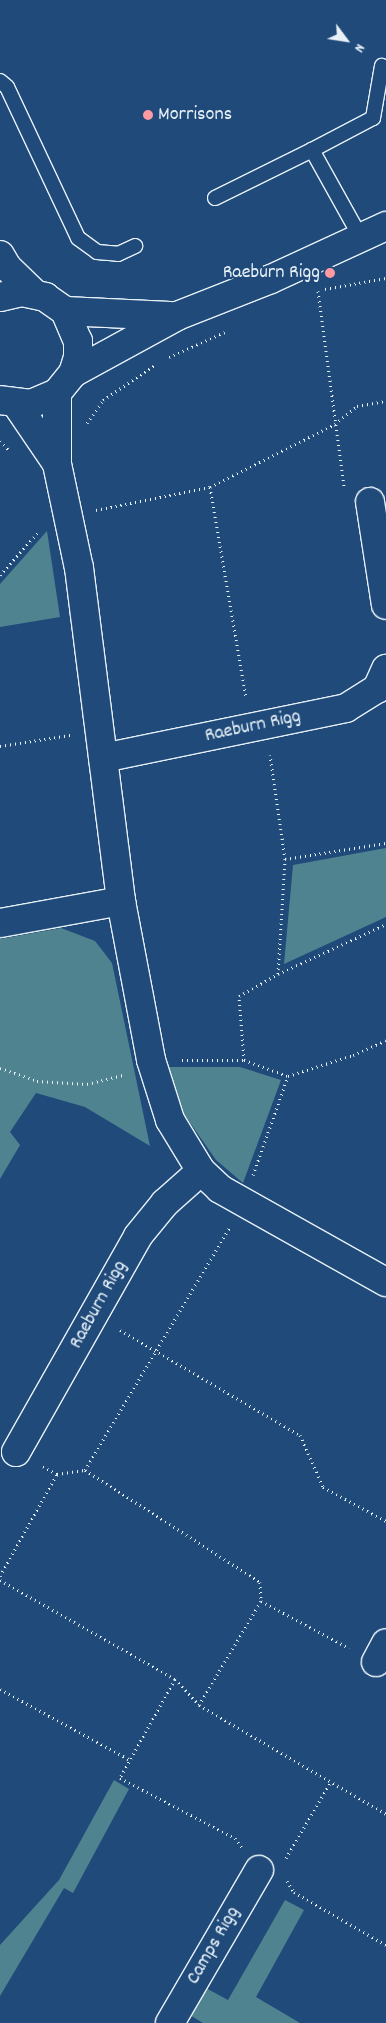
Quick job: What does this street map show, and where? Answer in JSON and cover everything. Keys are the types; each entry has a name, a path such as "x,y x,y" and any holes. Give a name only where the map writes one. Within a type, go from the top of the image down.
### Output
{"street":[{"path":"8,402 31,404 177,316 271,279 386,226"},
{"path":"0,255 7,266 34,293"},
{"path":"0,297 22,292 34,293 56,303 64,311 78,341 78,357 65,383 57,464 79,568 121,901 152,1063 170,1120 200,1171 243,1204 386,1282"},
{"path":"64,311 177,316"},
{"path":"8,402 57,464"},
{"path":"370,502 386,606"},
{"name":"Raeburn Rigg","path":"103,758 346,708 376,689 386,669"},
{"path":"0,922 121,901"},
{"name":"Raeburn Rigg","path":"16,1452 138,1236 165,1203 200,1171"},
{"name":"Camps Rigg","path":"170,2023 269,1870"}],"lane":[{"path":"215,198 373,118 382,66"},
{"path":"0,81 7,87 78,238 98,252 118,254 135,246"},
{"path":"312,150 361,238"}],"path":[{"path":"309,294 318,290 386,278"},
{"path":"318,290 346,500 370,502"},
{"path":"84,428 103,400 161,361 231,330"},
{"path":"0,575 49,520 210,487 335,424 357,406 386,401"},
{"path":"0,441 12,453"},
{"path":"210,487 285,859 278,974"},
{"path":"0,746 100,730"},
{"path":"285,859 386,843"},
{"path":"244,1060 239,996 278,974 386,924"},
{"path":"0,1068 37,1081 87,1084 152,1063 244,1060 288,1076 353,1055 386,1040"},
{"path":"85,1470 243,1204 288,1076"},
{"path":"94,1314 300,1435 323,1487 386,1522"},
{"path":"16,1452 57,1474 85,1470 260,1582 261,1601 199,1705"},
{"path":"0,1576 57,1474"},
{"path":"0,1580 175,1679 199,1705 386,1814"},
{"path":"261,1601 381,1653"},
{"path":"175,1679 120,1778 235,1838 294,1892 386,1944"},
{"path":"0,1689 130,1760"},
{"path":"269,1870 330,1783"}],"green space":[{"path":"47,531 60,617 0,627 0,584"},
{"path":"386,848 386,917 284,964 293,865"},
{"path":"61,928 95,941 112,963 150,1146 85,1107 36,1093 10,1132 20,1145 0,1179 0,939"},
{"path":"167,1067 240,1067 281,1080 243,1183 216,1160 184,1114"},
{"path":"114,1780 129,1789 73,1893 64,1888 0,1996 0,1945 59,1880"},
{"path":"285,1900 304,1910 256,1997 300,2023 203,2023 188,2014 204,1987 228,2000"}],"place":[{"name":"Morrisons","path":"148,115"},
{"name":"Raeburn Rigg","path":"330,273"}]}
